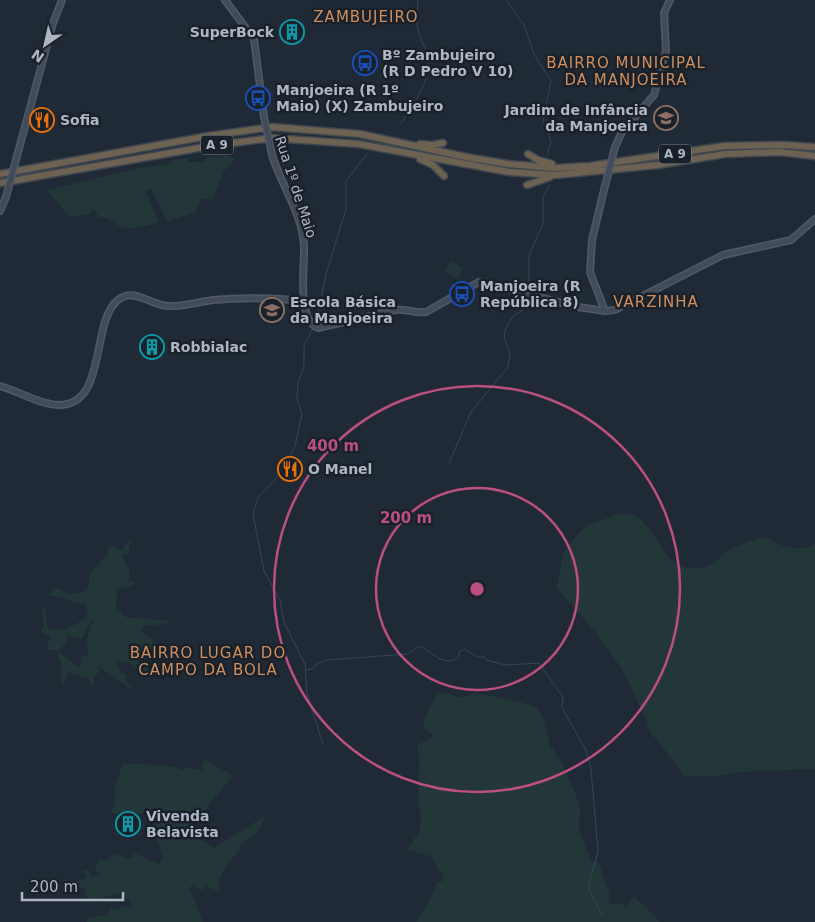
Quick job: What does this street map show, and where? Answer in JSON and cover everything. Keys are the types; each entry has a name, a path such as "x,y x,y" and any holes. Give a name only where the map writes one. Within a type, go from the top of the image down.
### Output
{"highway":[{"name":"A 9","path":"0,174 208,136 272,128 360,134 508,164 573,167 657,157 724,146 783,145 815,147"},
{"name":"A 9","path":"0,183 210,146 272,138 359,144 509,172 577,174 658,165 725,154 779,152 815,156"},
{"path":"396,142 433,145 443,143"},
{"path":"390,150 425,160 444,176"},
{"path":"528,154 546,163 573,167"},
{"path":"527,185 546,178 577,174"}],"street":[{"path":"0,211 6,197 54,22 62,0"},
{"name":"Rua 1º de Maio","path":"226,0 254,40 264,117 272,155 301,231 304,244 304,300 306,314 314,326 402,309 417,313 426,312 479,282 578,308 605,311"},
{"path":"670,0 664,13 666,50 654,94 622,132 615,147 592,240 590,272 605,311 614,310 728,253 790,240 815,219"},
{"path":"0,386 47,403 58,405 68,404 80,397 87,386 94,368 109,311 117,301 132,295 166,306 262,297 304,300"}],"green space":[{"path":"227,156 236,158 224,171 213,199 202,199 194,213 167,221 151,189 145,190 159,222 139,228 126,228 108,218 99,217 93,208 89,215 69,216 47,190 145,167 170,164 171,161 188,158 188,162 205,162 207,157"},
{"path":"450,261 463,269 457,278 445,271"},
{"path":"622,513 635,516 645,523 666,554 674,562 686,567 706,567 714,563 729,550 762,537 788,547 800,549 815,544 815,769 737,772 720,776 683,776 674,761 650,732 646,719 622,669 596,633 557,588 563,553 576,536 588,525"},
{"path":"128,541 131,541 128,554 122,555 129,570 129,581 135,582 131,586 117,589 116,607 125,617 169,621 166,626 163,624 145,626 140,630 157,644 157,654 154,657 159,660 154,662 142,654 143,658 149,663 140,659 136,661 150,667 150,672 144,675 129,663 117,661 119,669 127,676 125,680 133,688 131,689 98,666 99,672 93,677 94,690 89,678 71,674 69,669 64,684 61,684 62,667 57,653 59,652 77,666 80,666 82,661 80,657 88,656 87,639 93,620 91,620 82,639 66,635 68,641 58,651 48,649 48,643 52,637 40,632 44,628 42,609 46,610 44,613 48,629 53,630 76,624 88,614 85,604 48,595 55,588 70,594 87,591 91,572 109,553 108,545 122,550"},
{"path":"441,692 463,698 475,693 517,701 538,708 544,720 550,745 562,763 577,798 580,812 579,830 591,861 599,863 610,897 608,905 620,903 625,907 634,896 660,922 416,922 433,894 436,883 443,881 443,873 439,871 430,856 407,850 420,830 421,813 418,805 419,760 417,745 433,738 433,735 426,730 423,723 437,693"},
{"path":"204,759 233,776 185,833 192,834 214,848 265,816 258,831 241,845 239,851 228,862 219,880 218,891 207,886 201,890 193,886 189,887 203,922 87,922 88,918 108,915 110,907 118,910 124,906 132,909 130,900 123,897 123,892 90,901 84,894 87,891 75,882 86,878 83,870 90,871 91,877 101,875 95,869 99,859 107,861 106,859 113,856 113,853 131,859 134,853 159,864 163,858 153,827 159,813 112,813 115,796 114,788 123,763 171,766 184,770 184,768 204,770 202,768"}],"waterway":[{"path":"400,124 416,100 428,70 429,61 418,28 418,0"},
{"path":"506,0 524,25 534,54 551,81 543,121 551,141 547,156"},
{"path":"316,323 326,274 346,209 346,181 367,154"},
{"path":"529,285 529,255 543,224 543,197 550,185"},
{"path":"449,463 471,412 508,367 510,353 504,338 505,330 513,316 523,310 526,298"},
{"path":"314,327 304,345 304,367 298,382 297,399 302,414 295,446 281,473 258,498 253,514 264,571 280,600 284,622 305,664 307,694 323,744"},
{"path":"306,670 313,669 318,663 327,660 407,654 420,646 438,658 447,661 458,658 460,651 465,649 477,657 485,657 486,660 506,665 539,663 563,697 562,708 586,750 591,769 598,851 588,888 602,915"}],"place":[{"name":"SuperBock","path":"292,32"},
{"name":"Bº Zambujeiro (R D Pedro V 10)","path":"365,63"},
{"name":"Manjoeira (R 1º Maio) (X) Zambujeiro","path":"258,98"},
{"name":"Jardim de Infância da Manjoeira","path":"666,118"},
{"name":"Sofia","path":"42,120"},
{"name":"Manjoeira (R República 8)","path":"462,294"},
{"name":"Escola Básica da Manjoeira","path":"272,310"},
{"name":"Robbialac","path":"152,347"},
{"name":"O Manel","path":"290,469"},
{"name":"Vivenda Belavista","path":"128,824"}],"district":[{"name":"ZAMBUJEIRO","path":"366,17"},
{"name":"BAIRRO MUNICIPAL DA MANJOEIRA","path":"626,72"},
{"name":"VARZINHA","path":"656,302"},
{"name":"BAIRRO LUGAR DO CAMPO DA BOLA","path":"208,662"}]}
